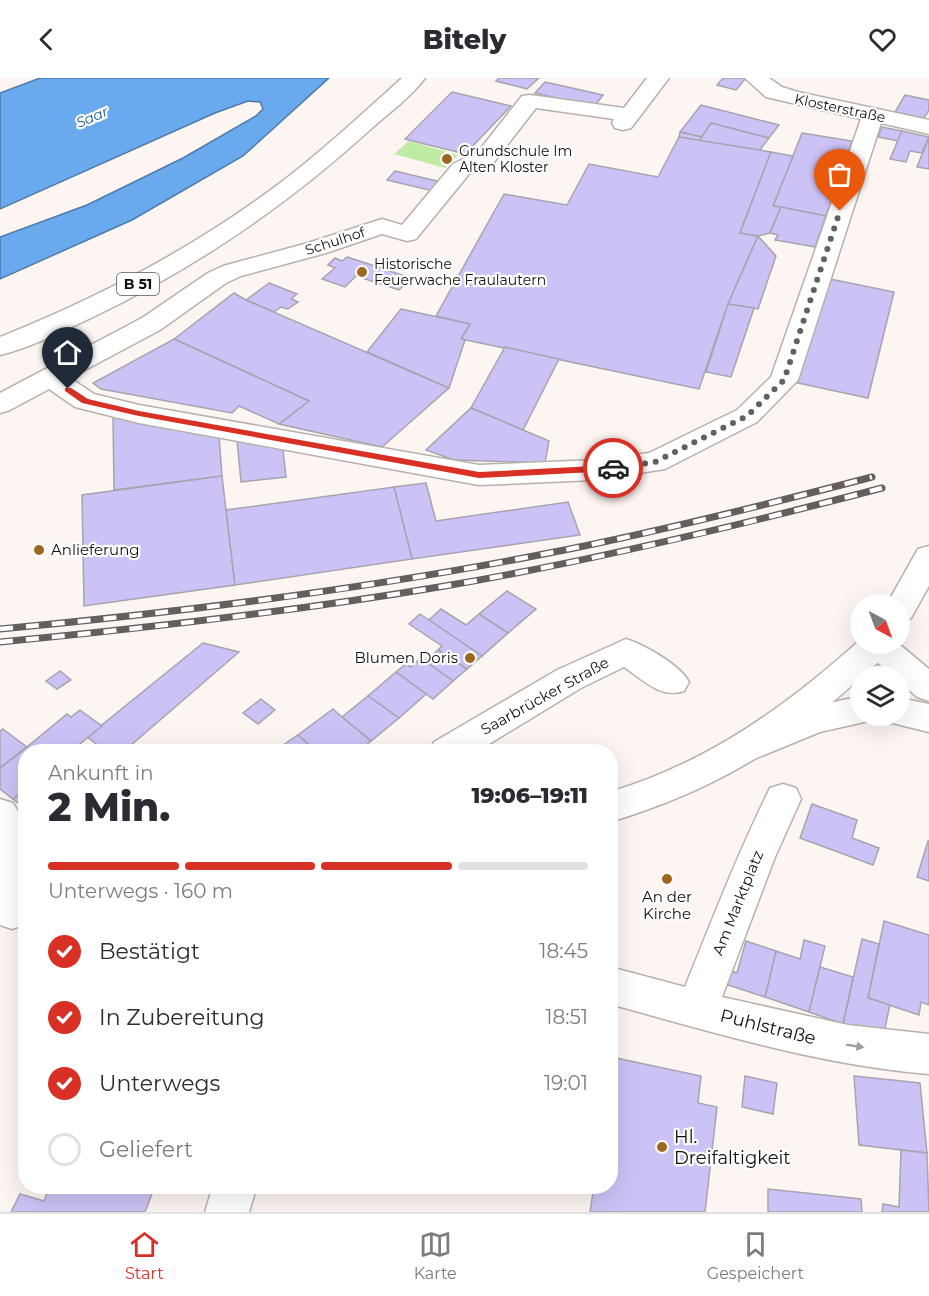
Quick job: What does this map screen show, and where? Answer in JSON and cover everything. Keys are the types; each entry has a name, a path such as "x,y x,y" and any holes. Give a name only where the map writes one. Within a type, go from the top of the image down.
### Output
{"street":[{"name":"B 51","path":"0,347 76,315 140,283 227,232 276,196 414,78"},
{"name":"Schulhof","path":"51,378 152,324 217,278 231,271 317,248 382,226 408,234 461,169 486,157 531,100 626,119 658,78"},
{"name":"Klosterstraße","path":"756,78 774,92 929,127"},
{"path":"0,404 51,378 85,401 139,414 479,475 595,470 655,462 747,416 784,380 873,115"},
{"path":"909,594 929,557"},
{"name":"Saarbrücker Straße","path":"459,744 569,680 626,652 672,682"},
{"path":"618,804 666,788 713,767 772,732 831,687 867,654"},
{"path":"890,654 929,688"},
{"path":"742,750 815,718 850,712"},
{"path":"910,714 929,718"},
{"name":"Am Marktplatz","path":"697,1008 756,857 783,799"},
{"path":"0,814 16,840 18,849"},
{"path":"12,912 18,886"},
{"name":"Puhlstraße","path":"618,987 722,1017 831,1043 895,1052 929,1054"},
{"path":"227,1212 233,1194"}],"green space":[{"path":"409,141 458,155 445,168 394,154"}],"water":[{"name":"Saar","path":"40,78 329,78 243,156 132,220 0,279 0,237 87,205 183,158 256,116 263,109 260,102 248,101 215,113 0,209 0,93"}],"building":[{"path":"499,78 539,78 527,89 496,81"},
{"path":"723,78 746,78 736,90 717,85"},
{"path":"545,82 603,95 594,107 535,93"},
{"path":"452,92 511,106 465,154 405,139"},
{"path":"905,95 929,100 929,110 924,118 895,112"},
{"path":"701,105 779,125 769,138 711,123 702,137 680,132"},
{"path":"711,123 769,138 759,151 699,141"},
{"path":"882,127 902,131 898,141 878,137"},
{"path":"902,131 929,137 922,153 910,151 906,162 890,159"},
{"path":"680,132 702,137 699,141 679,137"},
{"path":"802,133 852,141 826,216 773,206"},
{"path":"679,137 771,152 740,233 758,236 728,304 699,389 461,339 470,324 436,316 504,194 567,205 589,164 658,177"},
{"path":"929,137 929,169 917,167"},
{"path":"771,152 793,156 773,206 781,207 770,233 758,236 740,233"},
{"path":"395,171 441,182 433,191 387,180"},
{"path":"781,207 826,216 815,247 775,240 778,235 770,233"},
{"path":"758,236 776,256 758,309 728,304"},
{"name":"Historische Feuerwache Fraulautern","path":"347,257 411,278 399,290 356,276 345,287 322,279 335,268 328,265 335,258 342,261"},
{"path":"825,278 894,292 868,398 793,382"},
{"path":"269,283 297,294 291,299 298,302 288,309 281,307 274,312 246,300"},
{"path":"234,293 449,388 382,447 279,424 309,401 174,339"},
{"path":"728,304 754,308 731,377 706,372"},
{"path":"401,309 470,324 461,339 465,340 449,388 367,352"},
{"path":"174,339 309,401 279,424 239,406 232,413 101,389 93,383"},
{"path":"505,347 559,359 523,430 471,408"},
{"path":"471,408 549,441 545,463 454,460 426,450"},
{"path":"113,417 219,436 222,476 114,490"},
{"path":"237,440 283,450 286,477 241,482"},
{"path":"222,476 235,585 84,606 82,495"},
{"path":"426,483 436,521 568,502 580,535 412,559 394,487"},
{"path":"394,487 412,559 235,585 226,510"},
{"path":"507,591 536,609 508,633 479,614"},
{"path":"441,609 466,625 479,614 508,633 482,656 429,620"},
{"path":"420,614 482,656 467,669 438,650 442,646 409,624"},
{"path":"203,643 239,652 132,744 96,744 87,737"},
{"path":"438,650 467,669 453,681 425,661"},
{"path":"421,658 453,681 433,699 396,672 406,664 411,667"},
{"path":"60,671 71,680 57,689 46,681"},
{"path":"396,672 426,694 399,718 368,696"},
{"path":"368,696 399,718 371,741 342,717"},
{"path":"261,699 275,710 258,724 243,713"},
{"path":"333,709 371,741 367,744 308,744 298,735"},
{"path":"80,710 102,726 80,744 31,744 67,714 71,717"},
{"path":"3,729 23,744 18,744 18,754 0,768 0,731"},
{"path":"298,735 308,744 284,744"},
{"path":"18,754 18,795 13,799 0,789 0,768"},
{"path":"812,804 857,820 852,838 879,848 873,865 800,838"},
{"path":"929,841 929,881 917,877"},
{"path":"884,921 929,935 929,1005 921,1002 919,1015 868,998"},
{"path":"862,939 879,944 868,998 890,1005 883,1037 843,1024"},
{"path":"804,940 825,946 809,1012 765,997 776,951 800,959"},
{"path":"746,941 776,951 765,997 722,983 726,969 737,973"},
{"path":"820,967 853,977 843,1024 809,1012"},
{"name":"Hl. Dreifaltigkeit","path":"618,1058 701,1076 698,1103 717,1107 705,1212 590,1212 593,1194 618,1194"},
{"path":"745,1076 777,1083 773,1114 742,1107"},
{"path":"854,1076 920,1083 927,1153 859,1145"},
{"path":"901,1150 927,1153 929,1212 882,1212 883,1204 899,1207"},
{"path":"768,1189 861,1199 862,1212 768,1212"},
{"path":"20,1194 44,1201 47,1194 152,1194 145,1212 11,1212"}],"railway":[{"path":"0,629 276,598 413,578 590,545 752,508 872,477"},
{"path":"0,642 223,618 445,586 664,542 882,488"}],"way so far":[{"path":"613,468 655,462 747,416 784,380 840,211"}],"place":[{"name":"Grundschule Im Alten Kloster","path":"447,159"},
{"name":"Historische Feuerwache Fraulautern","path":"362,272"},
{"name":"Anlieferung","path":"39,550"},
{"name":"Blumen Doris","path":"470,658"},
{"name":"An der Kirche","path":"667,879"},
{"name":"Hl. Dreifaltigkeit","path":"662,1147"}],"route":[{"path":"68,389 85,401 139,414 479,475 613,468"}]}
